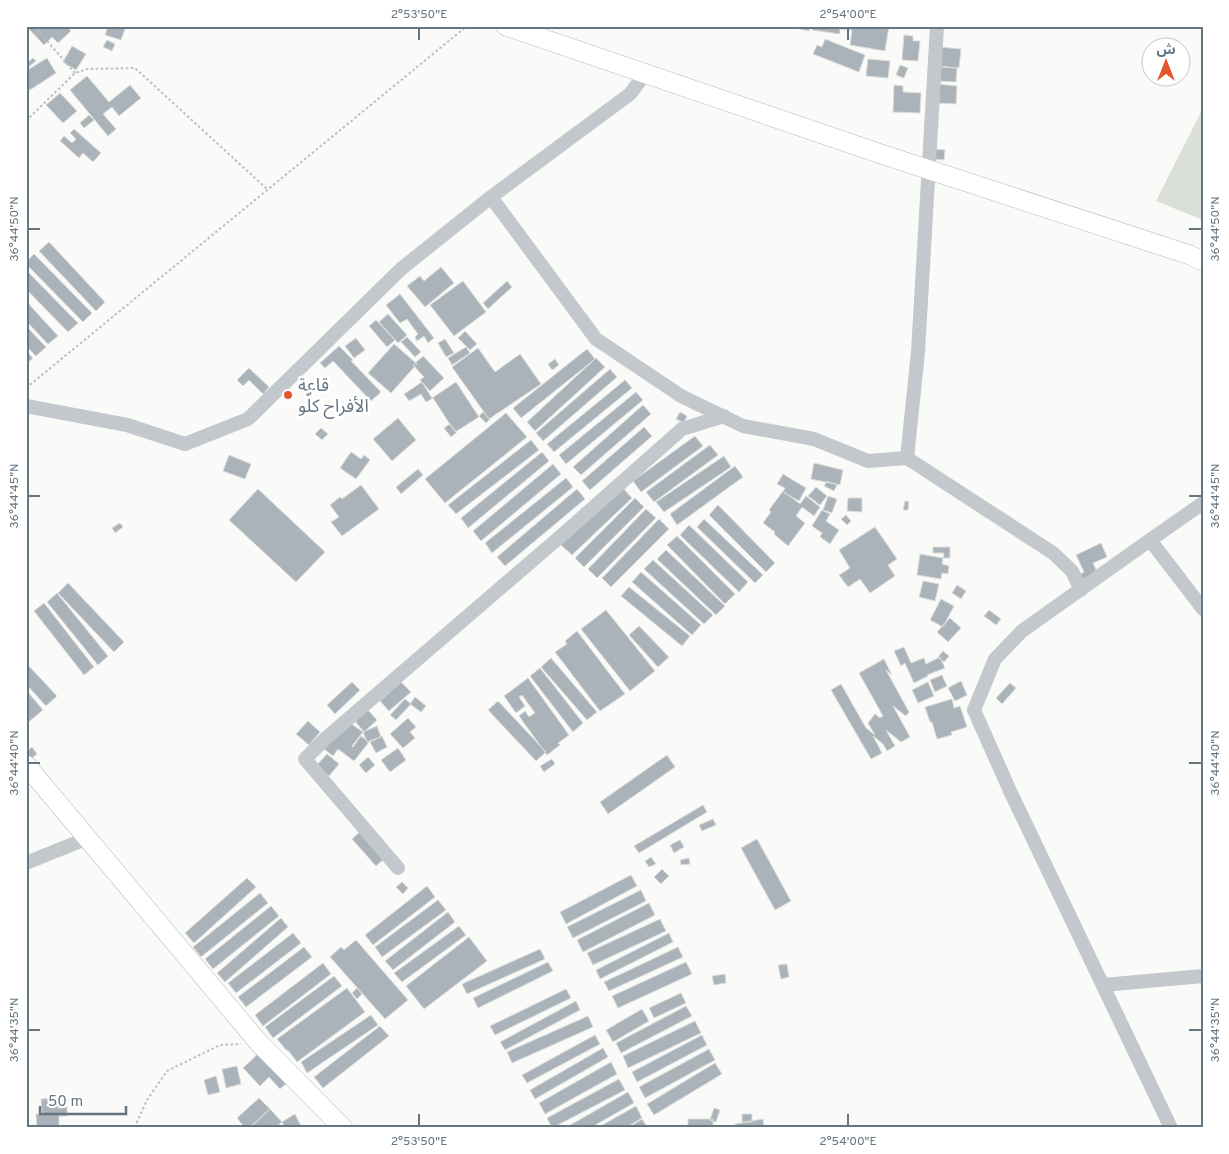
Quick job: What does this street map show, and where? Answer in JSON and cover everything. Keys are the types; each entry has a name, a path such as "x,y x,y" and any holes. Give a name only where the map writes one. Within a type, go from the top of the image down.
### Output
{"main road":[{"path":"506,26 929,170 1190,255 1203,261"},
{"path":"26,764 259,1043 343,1128"}],"street":[{"path":"906,458 918,352 937,26"},
{"path":"26,406 127,425 185,444 248,420 401,269 491,197 630,94 644,74"},
{"path":"491,197 596,339 681,396 743,426 814,439 868,461 906,458 1053,553 1072,571 1081,590"},
{"path":"398,868 306,759 326,738 682,429 724,416"},
{"path":"1171,1128 1014,800 974,710 995,659 1022,631 1203,503"},
{"path":"1150,540 1203,609"},
{"path":"26,863 88,838"},
{"path":"1104,985 1203,976"}],"path":[{"path":"34,26 75,73"},
{"path":"26,388 466,26"},
{"path":"26,121 75,73 87,69 135,68 267,189"},
{"path":"138,1128 137,1122 147,1100 167,1071 220,1045 259,1043"}],"shaded area":[{"path":"1203,108 1203,220 1156,201"}],"building":[{"path":"30,26 67,26 71,31 58,43 52,37 44,45 28,28"},
{"path":"108,26 126,26 121,40 105,35"},
{"path":"800,26 810,26 809,31 799,29"},
{"path":"812,26 889,26 885,51 850,45 852,30 840,29 840,34 812,30"},
{"path":"904,35 913,36 913,41 920,41 918,61 902,60"},
{"path":"825,39 865,55 859,72 813,54 817,45 822,47"},
{"path":"107,40 115,44 112,51 103,47"},
{"path":"72,46 86,54 76,70 63,62"},
{"path":"940,47 961,49 959,68 938,66"},
{"path":"33,58 36,61 26,69 26,64"},
{"path":"47,58 56,73 30,90 26,85 26,71"},
{"path":"868,59 890,61 888,78 866,76"},
{"path":"900,65 908,68 904,78 896,75"},
{"path":"940,67 957,68 956,82 939,81"},
{"path":"87,76 109,102 130,85 141,98 119,116 112,107 103,114 116,129 108,136 70,90"},
{"path":"937,84 957,86 956,104 936,103"},
{"path":"894,85 903,86 903,92 921,93 920,113 893,112"},
{"path":"60,93 77,111 63,123 46,105"},
{"path":"89,115 94,120 84,128 80,123"},
{"path":"74,129 101,153 93,162 83,153 79,158 60,141 64,136 72,143 76,139 70,133"},
{"path":"935,149 945,150 944,160 934,159"},
{"path":"49,242 105,302 96,311 39,251"},
{"path":"34,254 92,313 83,322 26,264"},
{"path":"441,267 454,283 425,307 407,286 420,276 424,281"},
{"path":"26,270 78,323 68,332 26,289"},
{"path":"463,281 486,312 454,336 430,305"},
{"path":"507,281 512,287 488,309 483,303"},
{"path":"400,294 434,338 428,343 424,336 417,341 415,337 418,334 407,319 400,323 386,305"},
{"path":"26,301 58,336 48,344 26,321"},
{"path":"388,314 407,335 398,343 379,322"},
{"path":"376,320 395,340 387,347 369,326"},
{"path":"26,326 46,347 36,356 26,346"},
{"path":"465,331 477,344 470,350 458,338"},
{"path":"407,337 421,352 415,357 401,342"},
{"path":"356,338 365,350 354,358 345,346"},
{"path":"445,339 454,353 446,357 438,343"},
{"path":"394,344 417,364 391,393 368,373"},
{"path":"339,346 381,392 371,401 333,361 325,368 320,363"},
{"path":"466,347 470,353 452,365 448,358"},
{"path":"478,348 495,372 520,354 541,384 489,419 452,367"},
{"path":"587,349 595,359 521,418 513,408"},
{"path":"26,351 33,358 26,364"},
{"path":"423,356 444,378 430,391 420,380 424,377 413,365"},
{"path":"596,358 605,367 535,431 527,422"},
{"path":"555,359 559,365 552,370 548,364"},
{"path":"249,368 269,387 263,394 249,380 243,386 237,380"},
{"path":"610,369 617,377 543,441 536,433"},
{"path":"625,380 632,388 554,452 547,444"},
{"path":"422,382 432,398 456,382 479,417 455,432 433,398 426,402 421,394 409,401 404,394"},
{"path":"636,392 643,400 566,464 559,455"},
{"path":"643,405 651,414 581,475 573,467"},
{"path":"483,412 490,419 486,423 479,416"},
{"path":"680,412 687,416 684,423 676,419"},
{"path":"506,413 527,437 445,503 425,479"},
{"path":"398,418 416,440 392,461 373,439"},
{"path":"450,424 457,432 451,437 444,428"},
{"path":"644,427 652,436 590,490 582,481"},
{"path":"321,428 328,434 322,440 315,434"},
{"path":"695,436 703,446 641,492 633,481"},
{"path":"531,440 539,450 456,514 448,505"},
{"path":"710,445 718,455 654,502 646,492"},
{"path":"351,452 361,459 364,455 370,460 356,479 340,468"},
{"path":"542,452 549,461 468,528 461,518"},
{"path":"229,455 251,464 245,479 223,471"},
{"path":"724,456 731,467 664,512 656,502"},
{"path":"814,463 843,470 840,485 811,479"},
{"path":"553,464 561,474 481,541 473,531"},
{"path":"735,466 743,477 677,525 670,514"},
{"path":"418,469 423,475 401,494 396,487"},
{"path":"783,474 806,488 799,501 783,492 785,488 777,484"},
{"path":"566,478 573,487 492,553 485,543"},
{"path":"827,481 837,485 834,491 824,486"},
{"path":"361,485 379,509 342,536 331,522 339,517 330,505"},
{"path":"622,487 632,498 572,555 561,545"},
{"path":"816,487 827,496 820,505 808,496"},
{"path":"258,489 325,552 296,582 229,520"},
{"path":"577,489 585,499 505,566 497,557"},
{"path":"783,491 800,504 806,496 820,507 814,516 802,507 796,516 805,523 788,546 774,534 775,532 763,523 771,512 769,510"},
{"path":"828,496 837,499 832,513 823,510"},
{"path":"635,498 644,507 584,567 575,558"},
{"path":"848,498 862,498 862,512 847,511"},
{"path":"905,501 909,502 908,510 903,510"},
{"path":"718,505 775,563 766,572 709,515"},
{"path":"646,509 656,518 597,578 588,569"},
{"path":"822,510 830,514 826,521 839,530 830,544 820,537 822,533 812,526"},
{"path":"846,515 851,521 847,525 841,519"},
{"path":"659,519 669,529 611,587 602,578"},
{"path":"704,519 763,575 755,583 697,527"},
{"path":"120,523 123,527 115,533 112,528"},
{"path":"689,525 748,582 739,592 680,535"},
{"path":"875,527 897,559 888,565 895,576 870,593 860,579 848,587 839,575 850,568 839,550"},
{"path":"677,536 735,594 725,604 667,545"},
{"path":"1101,543 1107,557 1093,563 1099,576 1082,584 1078,575 1084,572 1076,555"},
{"path":"933,547 950,547 950,558 943,558 944,553 933,553"},
{"path":"666,550 725,606 716,615 657,559"},
{"path":"920,554 943,558 942,564 949,566 948,574 942,573 941,579 917,575"},
{"path":"653,560 713,615 704,624 644,569"},
{"path":"641,572 701,625 692,635 632,582"},
{"path":"923,581 939,584 935,601 919,597"},
{"path":"68,583 124,642 114,652 58,593"},
{"path":"957,585 966,591 961,599 952,593"},
{"path":"629,587 690,636 682,646 621,596"},
{"path":"57,593 108,656 98,665 47,602"},
{"path":"941,599 954,606 943,627 930,620"},
{"path":"44,603 94,667 84,675 34,611"},
{"path":"606,610 655,671 630,691 581,629"},
{"path":"989,610 1001,619 996,625 984,616"},
{"path":"950,618 961,628 948,642 937,632"},
{"path":"639,626 669,657 658,667 629,635"},
{"path":"577,631 625,694 600,711 555,652 567,644 565,641"},
{"path":"904,647 911,663 924,658 926,664 940,657 945,668 927,675 914,683 905,663 901,666 894,651"},
{"path":"943,651 949,656 944,662 938,657"},
{"path":"551,658 597,712 587,720 541,667"},
{"path":"884,659 892,675 886,670 909,712 906,716 893,706 910,737 901,742 886,730 895,746 887,751 883,744 873,736 882,753 871,759 831,690 841,684 866,728 875,735 868,723 875,714 880,718 883,716 859,673"},
{"path":"26,663 57,696 46,706 26,684"},
{"path":"540,668 583,723 573,732 530,676"},
{"path":"942,675 947,686 935,692 930,680"},
{"path":"528,678 569,735 547,755 519,716 525,711 529,717 535,713 522,695 519,697 525,706 516,713 504,696"},
{"path":"961,681 967,695 955,701 948,688"},
{"path":"352,682 360,690 335,714 327,705"},
{"path":"401,682 411,692 389,711 380,701"},
{"path":"928,682 934,696 918,703 912,690"},
{"path":"1010,683 1016,688 1002,704 996,698"},
{"path":"26,690 43,710 26,724"},
{"path":"415,697 426,706 421,712 410,704"},
{"path":"405,699 411,704 396,720 390,715"},
{"path":"952,699 954,708 960,706 967,727 951,732 952,735 937,739 925,707"},
{"path":"498,701 546,752 536,761 488,710"},
{"path":"367,709 377,720 364,732 354,720"},
{"path":"408,718 416,727 410,732 415,738 403,748 390,734"},
{"path":"346,720 363,732 353,747 361,736 369,742 354,761 338,749 333,756 324,749"},
{"path":"308,721 320,732 309,745 296,734"},
{"path":"377,726 381,737 367,742 363,732"},
{"path":"382,736 387,747 376,753 370,742"},
{"path":"32,747 37,754 31,759 26,752"},
{"path":"398,748 406,760 390,772 381,760"},
{"path":"327,754 339,764 329,776 316,766"},
{"path":"667,755 675,767 608,814 600,802"},
{"path":"368,757 375,765 366,773 359,765"},
{"path":"552,759 555,764 544,772 540,766"},
{"path":"703,805 707,812 639,853 634,846"},
{"path":"713,819 716,825 702,831 699,825"},
{"path":"362,830 386,857 376,866 352,839"},
{"path":"757,839 791,901 775,910 741,848"},
{"path":"680,840 684,847 674,853 670,845"},
{"path":"651,857 656,864 649,867 645,861"},
{"path":"689,858 690,864 681,865 680,860"},
{"path":"662,869 669,876 661,884 654,877"},
{"path":"631,875 637,886 566,924 560,912"},
{"path":"247,878 256,887 194,943 185,933"},
{"path":"402,882 408,888 403,894 396,887"},
{"path":"427,886 435,897 373,945 365,935"},
{"path":"641,890 646,901 573,938 567,927"},
{"path":"260,893 268,903 201,957 193,947"},
{"path":"438,900 446,910 382,957 375,947"},
{"path":"649,903 655,915 583,952 577,940"},
{"path":"271,906 279,916 213,969 205,959"},
{"path":"448,912 455,922 393,970 385,961"},
{"path":"281,918 288,927 225,982 217,973"},
{"path":"660,919 666,931 593,965 587,953"},
{"path":"459,926 466,935 402,982 394,973"},
{"path":"293,933 301,943 236,993 228,983"},
{"path":"669,933 673,942 600,979 596,970"},
{"path":"469,937 487,961 424,1009 406,986"},
{"path":"356,940 408,1000 385,1019 330,957 341,947 344,950"},
{"path":"304,947 312,957 246,1007 238,997"},
{"path":"678,947 683,957 609,991 604,982"},
{"path":"540,949 545,959 467,994 462,984"},
{"path":"548,962 553,971 478,1008 473,998"},
{"path":"686,962 692,974 618,1008 612,996"},
{"path":"323,963 331,974 263,1026 255,1015"},
{"path":"787,964 789,977 781,979 778,965"},
{"path":"725,974 726,983 714,985 712,976"},
{"path":"334,976 342,986 273,1038 265,1027"},
{"path":"347,988 365,1012 297,1062 277,1039"},
{"path":"357,988 362,994 357,999 352,993"},
{"path":"566,989 571,998 495,1035 490,1026"},
{"path":"681,993 686,1003 654,1018 649,1008"},
{"path":"576,1001 580,1010 505,1050 500,1042"},
{"path":"686,1006 692,1016 621,1053 616,1043"},
{"path":"642,1009 649,1021 613,1042 606,1030"},
{"path":"371,1015 378,1025 307,1073 301,1062"},
{"path":"588,1016 593,1027 512,1063 507,1052"},
{"path":"695,1021 701,1033 628,1068 623,1056"},
{"path":"380,1026 389,1036 323,1088 314,1077"},
{"path":"595,1035 600,1044 527,1083 522,1075"},
{"path":"702,1035 707,1045 637,1082 632,1072"},
{"path":"603,1048 608,1057 535,1099 530,1090"},
{"path":"709,1049 715,1060 645,1098 639,1087"},
{"path":"261,1051 289,1081 280,1089 269,1077 260,1086 243,1068"},
{"path":"611,1062 617,1074 545,1114 539,1103"},
{"path":"715,1063 722,1074 654,1115 647,1104"},
{"path":"237,1066 241,1084 226,1088 222,1069"},
{"path":"216,1076 220,1092 208,1095 204,1080"},
{"path":"619,1079 625,1090 552,1128 547,1118"},
{"path":"628,1092 634,1103 590,1128 565,1128"},
{"path":"58,1098 58,1108 67,1107 67,1116 59,1116 59,1128 37,1128 36,1114 42,1114 41,1099"},
{"path":"259,1098 270,1109 250,1128 245,1128 237,1118"},
{"path":"636,1106 642,1118 625,1128 597,1128"},
{"path":"714,1108 720,1110 716,1122 710,1120"},
{"path":"270,1109 282,1122 275,1128 252,1128 251,1126"},
{"path":"295,1114 302,1128 286,1128 282,1122"},
{"path":"742,1114 752,1114 752,1122 742,1122"},
{"path":"642,1119 648,1128 628,1128"},
{"path":"688,1119 713,1119 713,1128 688,1128"},
{"path":"763,1119 764,1128 735,1128 735,1124"}],"place":[{"name":"قاعة الأفراح كلّو","path":"288,395"}]}
